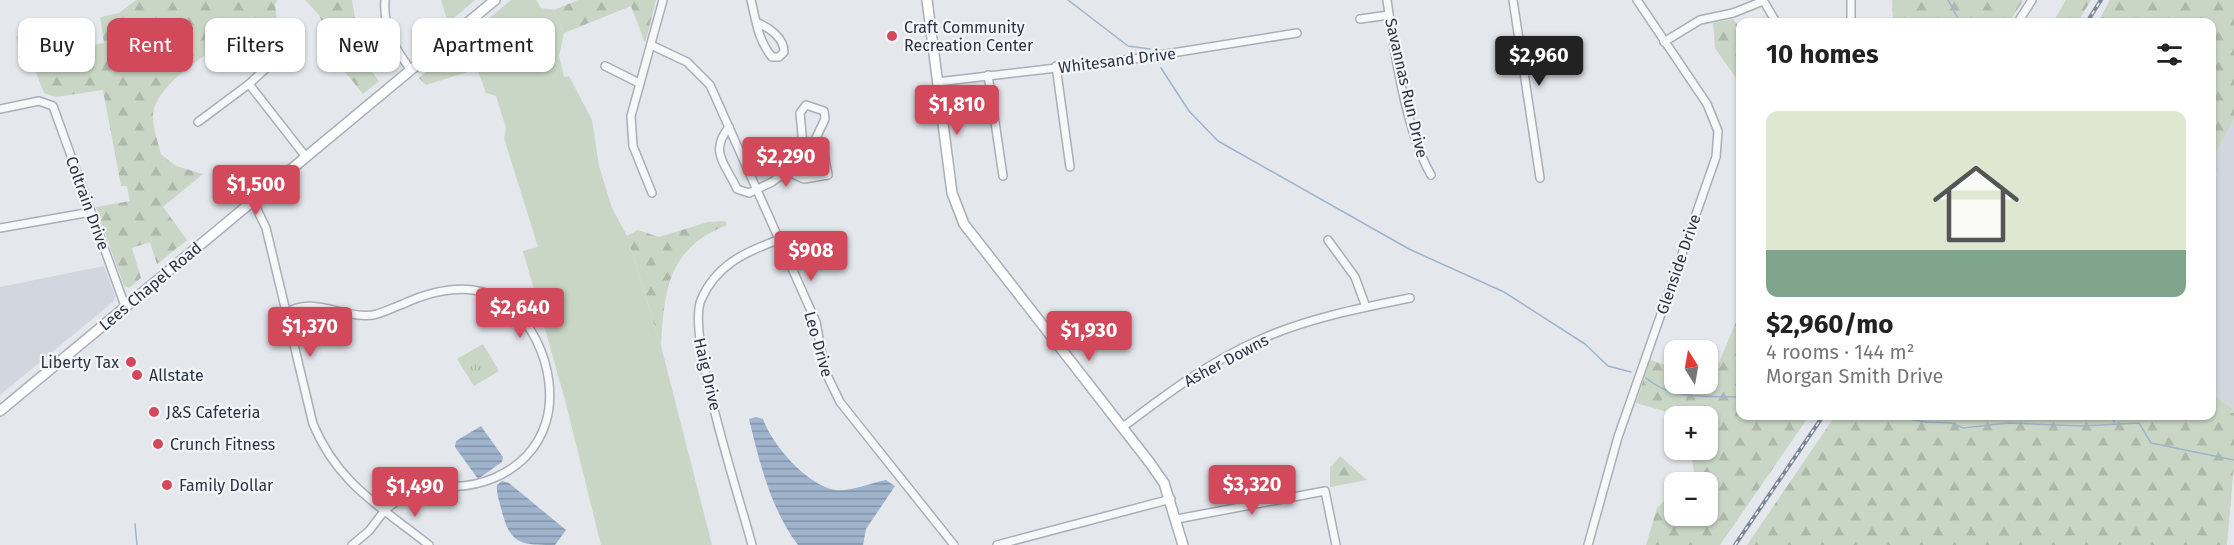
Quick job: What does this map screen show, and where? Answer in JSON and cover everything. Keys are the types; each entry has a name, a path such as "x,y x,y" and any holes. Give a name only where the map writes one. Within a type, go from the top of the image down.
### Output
{"main road":[{"name":"Lees Chapel Road","path":"0,411 495,0"},
{"path":"927,0 952,193 964,224 1164,483 1177,519 1183,545"}],"street":[{"path":"385,0 386,21 391,39 411,70"},
{"path":"652,193 631,135 631,116 663,0"},
{"path":"751,0 756,22 762,45 772,57 779,57 784,52 782,44 769,28 756,22"},
{"name":"Savannas Run Drive","path":"1387,0 1417,144 1431,175"},
{"path":"1513,0 1540,178"},
{"name":"Glenside Drive","path":"1588,545 1617,440 1716,157 1718,131 1715,120 1637,0"},
{"path":"1851,0 1851,18"},
{"path":"2021,18 2032,0"},
{"path":"1664,42 1700,20 1732,13 1763,1 1774,18"},
{"path":"1360,19 1389,15"},
{"name":"Whitesand Drive","path":"937,82 1056,66 1141,58 1297,33"},
{"name":"Leo Drive","path":"651,45 677,56 698,71 714,93 816,321 825,371 830,385 840,402 954,545"},
{"path":"605,66 639,83"},
{"path":"1056,66 1070,167"},
{"path":"198,122 262,72"},
{"path":"988,75 1003,176"},
{"path":"249,84 306,157"},
{"name":"Coltrain Drive","path":"0,109 39,101 53,106 125,306"},
{"path":"729,127 720,138 718,150 737,189 749,193 792,168 803,145 800,112 806,105 824,111 825,119 816,138 824,153 828,175 804,179 795,175 792,168"},
{"path":"803,145 818,144"},
{"path":"253,201 266,228 313,424 322,446 336,468 356,489 429,545"},
{"path":"0,228 91,212"},
{"name":"Haig Drive","path":"752,545 708,381 697,320 700,302 711,281 727,264 747,252 778,240"},
{"path":"1328,240 1355,277 1366,307"},
{"path":"286,313 305,304 349,315 374,315 427,294 460,289 491,295 518,312 542,354 549,382 546,422 535,445 510,471 494,480 455,487 431,486 416,482 402,491 402,497 385,510 369,531 352,545"},
{"name":"Asher Downs","path":"1123,427 1171,391 1256,341 1366,307 1410,298"},
{"path":"1177,519 1325,491 1336,545"},
{"path":"997,545 1170,500"}],"shaded area":[{"path":"2234,119 2234,410 2216,397 2216,153"},
{"path":"104,266 115,296 114,301 0,395 0,287"}],"green space":[{"path":"136,0 278,0 275,4 277,18 205,18 205,55 193,64 193,18 107,18 107,72 184,72 163,93 156,105 153,122 161,154 176,166 203,174 163,207 187,240 157,264 150,242 132,248 141,278 129,288 124,286 96,207 130,201 127,186 121,186 103,90 56,97 44,93 36,72 95,72 95,45 104,43 100,17 119,13"},
{"path":"305,0 352,0 355,18 320,18"},
{"path":"441,0 475,0 454,18 446,18"},
{"path":"511,0 536,0 541,8 554,10 564,33 559,56 564,77 569,76 592,120 599,166 612,208 627,236 661,346 712,545 601,545 565,400 523,251 538,247 504,138 506,128 496,96 486,93 478,72 555,72 555,18 490,18"},
{"path":"578,0 656,0 645,43 631,6 564,33 554,10"},
{"path":"1892,0 2023,1 2012,18 1893,18"},
{"path":"2066,0 2091,0 2080,18 2055,18"},
{"path":"2110,0 2234,0 2234,119 2216,153 2216,18 2100,18"},
{"path":"1733,19 1736,23 1736,78 1715,48 1713,23"},
{"path":"345,72 373,72 379,81 363,94"},
{"path":"426,72 467,72 426,85 419,78"},
{"path":"725,221 727,225 692,246 673,273 664,307 661,346 627,236 638,230 659,237 708,222"},
{"path":"1736,322 1736,420 1806,420 1720,545 1646,545 1657,508 1664,501 1664,526 1718,526 1718,472 1693,472 1692,460 1718,460 1718,406 1664,406 1664,411 1636,403 1650,360 1664,365 1664,394 1718,394 1718,365"},
{"path":"483,344 499,371 474,386 457,359"},
{"path":"2216,397 2234,410 2234,413 2216,413"},
{"path":"2216,413 2234,413 2234,465 2227,545 1747,545 1832,420 2216,420"},
{"path":"1340,456 1367,480 1330,487 1330,468"}],"water":[{"path":"756,417 763,419 782,452 802,472 824,487 847,490 886,480 895,486 866,529 863,545 798,545 780,516 767,485 749,419"},
{"path":"481,426 503,457 502,462 478,479 455,447 456,441"},
{"path":"502,481 509,483 566,530 555,545 525,543 513,536 504,520 497,494 497,485"}],"waterway":[{"path":"1068,0 1128,46 1150,49"},
{"path":"1948,0 1958,18"},
{"path":"1161,68 1189,111 1218,141 1409,249 1504,292 1585,344 1608,366 1631,372"},
{"path":"1646,378 1656,385 1678,393 1736,397"},
{"path":"1915,420 1951,423 1963,428 2008,423 2082,426 2139,423 2151,443 2234,460"},
{"path":"135,524 137,545"}],"railway":[{"path":"2090,18 2101,0"},
{"path":"1735,545 1820,420"}],"place":[{"name":"Craft Community Recreation Center","path":"892,36"},
{"name":"Liberty Tax","path":"131,362"},
{"name":"Allstate","path":"137,375"},
{"name":"J&S Cafeteria","path":"154,412"},
{"name":"Crunch Fitness","path":"158,444"},
{"name":"Family Dollar","path":"167,485"}]}
